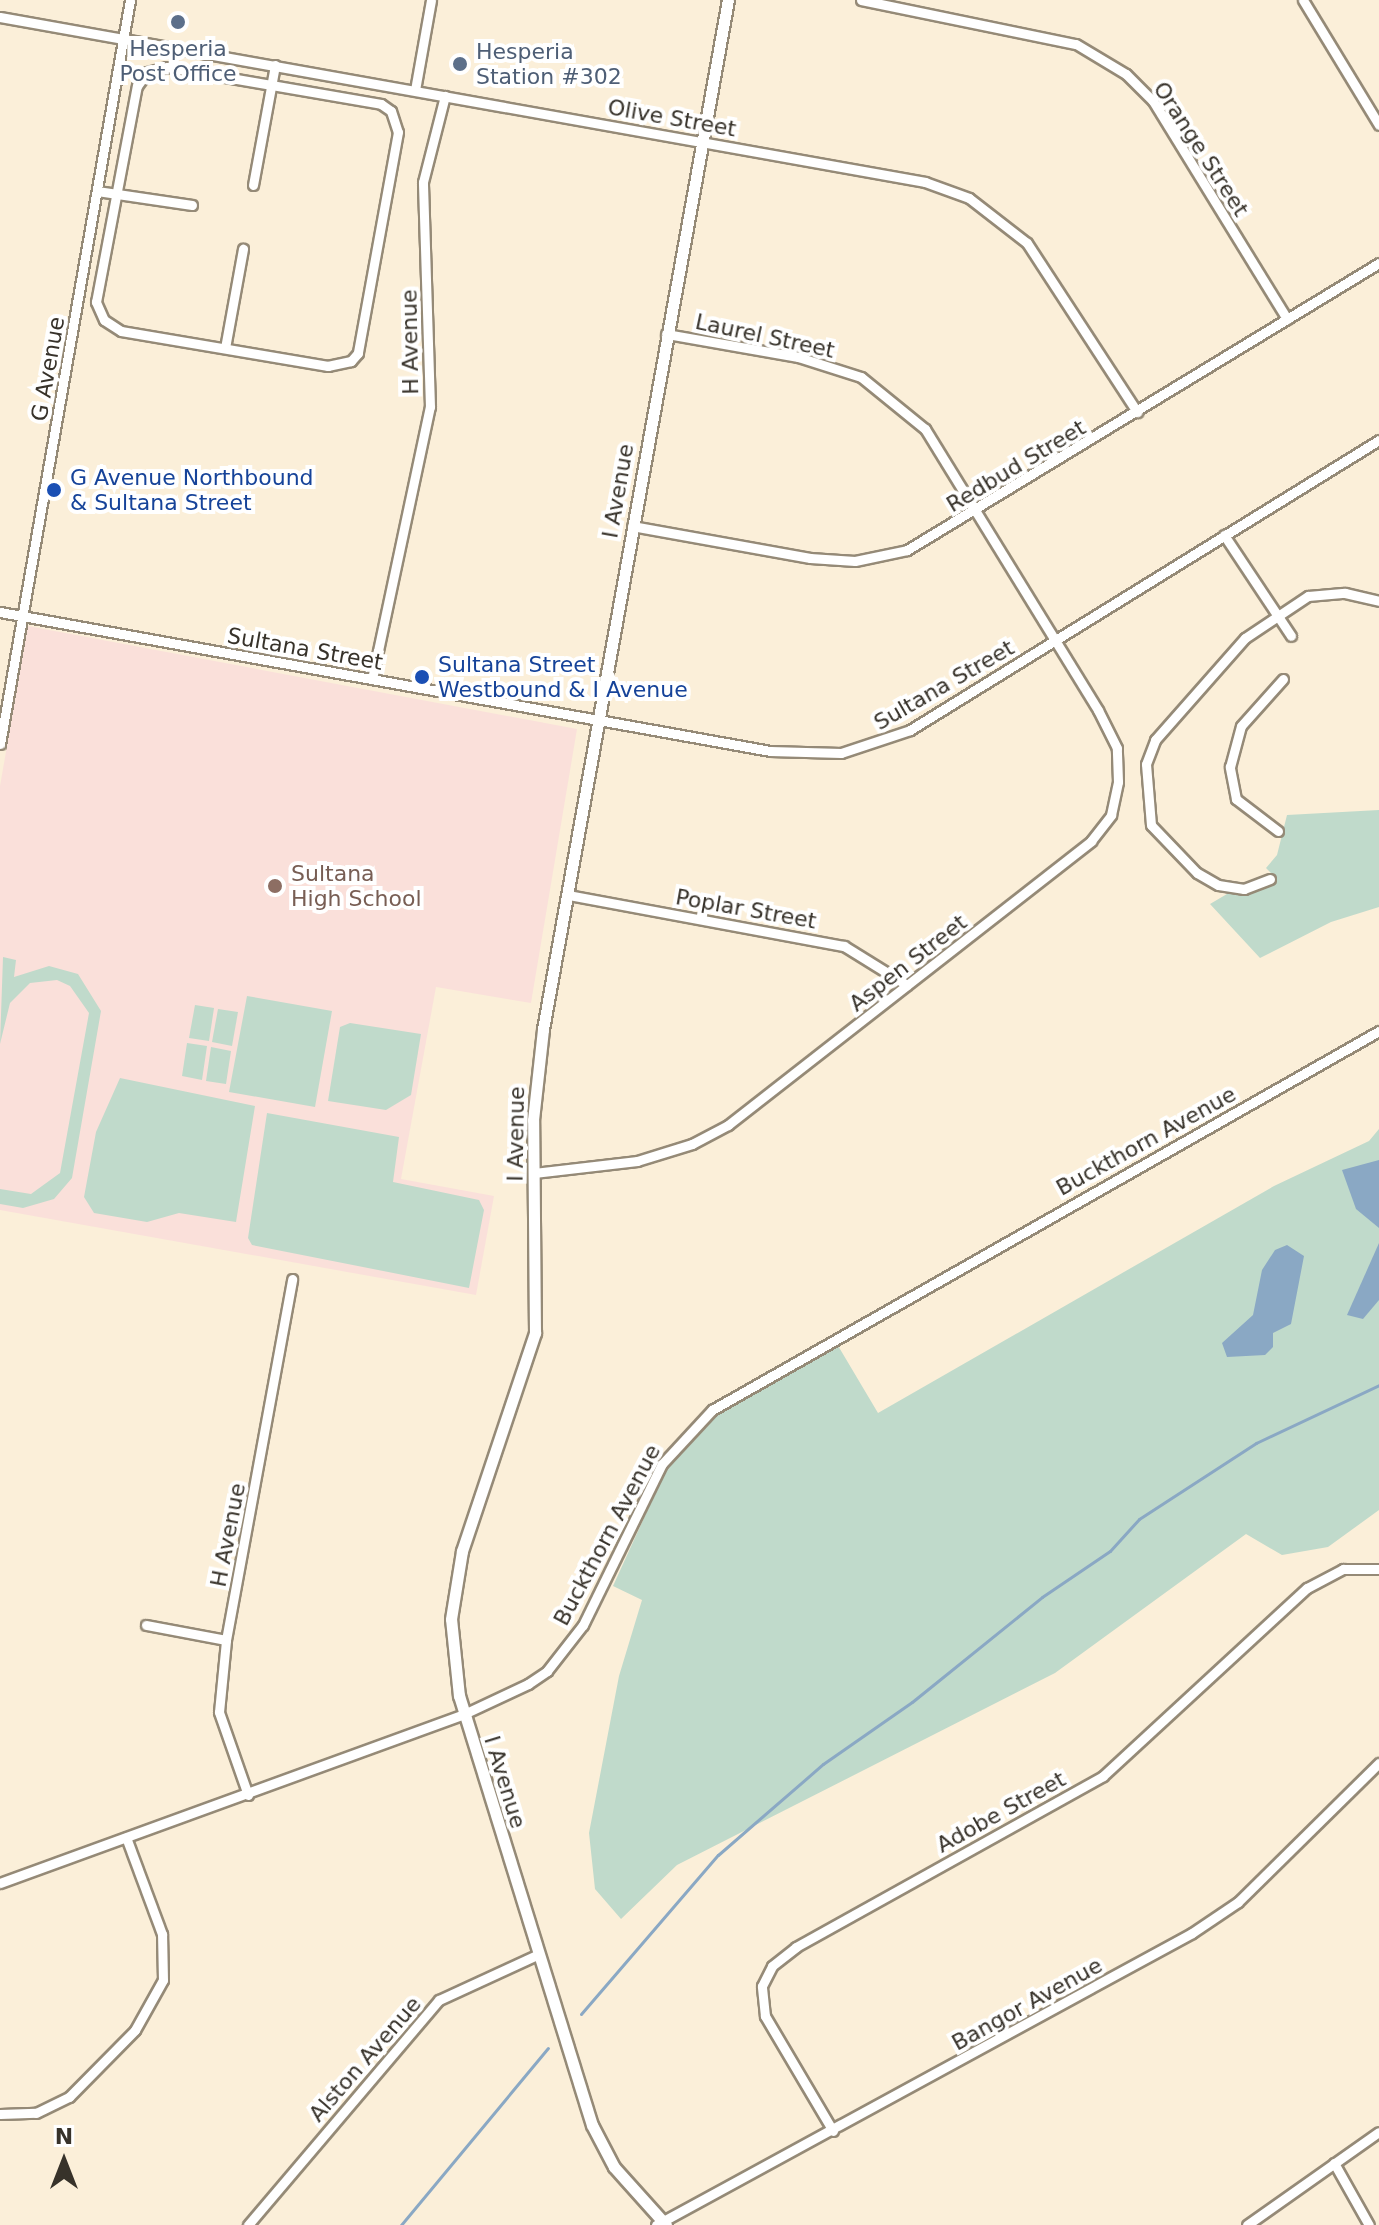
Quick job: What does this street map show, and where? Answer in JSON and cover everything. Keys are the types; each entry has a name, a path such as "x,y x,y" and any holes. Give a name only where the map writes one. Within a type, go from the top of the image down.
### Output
{"main road":[{"name":"I Avenue","path":"661,2224 601,2146 464,1714 452,1657 452,1600 462,1551 535,1333 534,1173 540,1049 728,0"}],"street":[{"name":"G Avenue","path":"0,744 130,0"},
{"path":"415,90 431,0"},
{"name":"Orange Street","path":"861,0 1076,44 1126,74 1153,101 1287,319"},
{"path":"1303,0 1379,125"},
{"name":"Olive Street","path":"0,17 925,182 969,198 1027,243 1137,412"},
{"path":"253,185 275,65"},
{"path":"167,67 381,104 391,111 398,132 358,353 351,361 328,366 121,331 104,320 96,302 116,195 137,86 147,72 167,67"},
{"name":"H Avenue","path":"372,679 430,407 423,182 445,96"},
{"path":"97,191 192,205"},
{"path":"225,348 243,249"},
{"name":"Redbud Street","path":"632,526 810,558 855,561 907,550 977,513 1379,263"},
{"name":"Laurel Street","path":"666,334 798,357 861,377 925,429 1057,640"},
{"name":"Sultana Street","path":"0,612 770,751 841,753 910,730 1379,440"},
{"path":"1224,535 1291,636"},
{"path":"1270,879 1244,889 1218,885 1197,873 1151,825 1146,764 1155,740 1195,690 1245,638 1308,596 1345,593 1379,601"},
{"name":"Aspen Street","path":"534,1173 602,1168 692,1144 771,1094 1091,841 1111,815 1118,782 1117,748 1057,640"},
{"path":"1278,831 1236,799 1230,767 1241,726 1283,679"},
{"name":"Poplar Street","path":"568,895 844,946 907,985"},
{"name":"Buckthorn Avenue","path":"0,1883 464,1714 528,1684 566,1650 593,1607 662,1464 712,1410 1379,1031"},
{"name":"H Avenue","path":"248,1795 219,1712 226,1640 292,1279"},
{"name":"Adobe Street","path":"833,2131 765,2016 762,1986 772,1966 796,1947 1103,1776 1307,1588 1343,1569 1379,1569"},
{"path":"146,1625 226,1640"},
{"name":"Bangor Avenue","path":"661,2224 1203,1925 1238,1902 1379,1763"},
{"path":"0,2114 36,2113 69,2097 135,2030 163,1980 162,1934 126,1837"},
{"name":"Alston Avenue","path":"248,2225 439,2000 539,1954"},
{"path":"1247,2225 1379,2132"},
{"path":"1334,2163 1369,2225"}],"shaded area":[{"name":"Sultana High School","path":"28,626 577,729 531,1003 436,987 401,1179 494,1196 476,1295 0,1210 0,786"}],"green space":[{"path":"1379,810 1379,907 1331,922 1260,958 1210,904 1227,894 1252,893 1276,878 1266,868 1277,855 1287,815"},
{"path":"3,957 16,960 14,977 49,966 78,974 101,1011 72,1178 54,1199 23,1208 0,1204 0,1189 31,1194 60,1173 89,1013 70,986 57,980 30,983 10,1003 0,1044"},
{"path":"247,996 332,1011 315,1107 229,1092"},
{"path":"195,1005 214,1008 209,1041 189,1038"},
{"path":"218,1009 238,1012 232,1046 212,1042"},
{"path":"350,1023 421,1034 411,1095 386,1110 328,1101 340,1027"},
{"path":"187,1043 207,1046 202,1080 182,1076"},
{"path":"211,1047 231,1051 226,1084 206,1081"},
{"path":"120,1078 255,1106 236,1222 179,1213 147,1222 94,1213 84,1197 96,1132"},
{"path":"267,1113 399,1137 393,1182 479,1200 484,1210 469,1288 252,1245 248,1238"},
{"path":"1379,1129 1379,1510 1328,1547 1282,1555 1246,1534 1055,1673 677,1865 621,1919 595,1889 589,1833 619,1676 642,1600 613,1586 670,1461 706,1421 837,1344 878,1413 1274,1186 1369,1141"}],"water":[{"path":"1379,1160 1379,1228 1356,1209 1342,1170"},
{"path":"1379,1243 1379,1300 1363,1319 1347,1315"},
{"path":"1287,1245 1304,1256 1291,1324 1273,1333 1273,1347 1265,1355 1227,1357 1222,1343 1253,1315 1262,1270 1275,1250"}],"waterway":[{"path":"581,2014 718,1855 823,1764 912,1702 1042,1597 1110,1551 1139,1519 1256,1443 1379,1385"},
{"path":"401,2225 548,2048"}],"place":[{"name":"Hesperia Post Office","path":"178,22"},
{"name":"Hesperia Station #302","path":"460,64"},
{"name":"G Avenue Northbound & Sultana Street","path":"54,490"},
{"name":"Sultana Street Westbound & I Avenue","path":"422,677"},
{"name":"Sultana High School","path":"275,886"}]}
